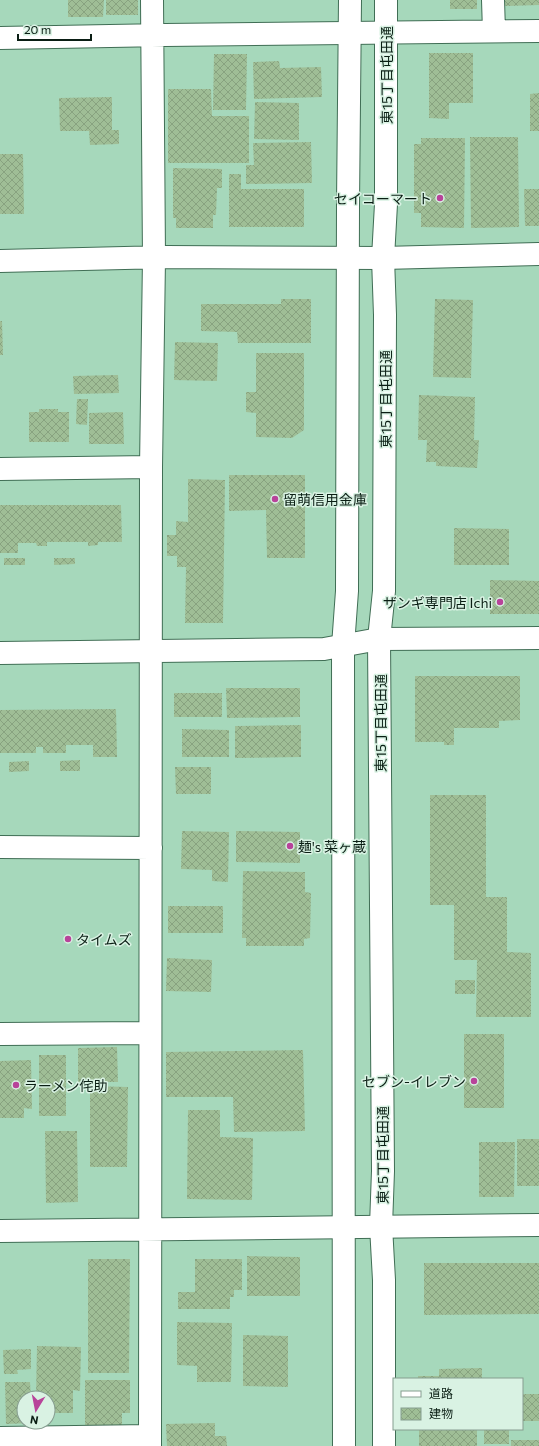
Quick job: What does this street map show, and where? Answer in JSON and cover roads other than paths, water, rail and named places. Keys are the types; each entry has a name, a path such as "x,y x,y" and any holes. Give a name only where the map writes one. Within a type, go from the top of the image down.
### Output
{"street":[{"path":"0,1438 150,1441 151,467 154,258 152,0"},
{"path":"344,1446 343,646 347,591 350,0"},
{"name":"東15丁目屯田通","path":"384,1446 384,1280 381,1226 383,1163 379,639 384,591 385,315 383,258 386,204 386,0"},
{"path":"494,0 494,31"},
{"path":"0,38 539,31"},
{"path":"0,261 154,258 383,258 539,254"},
{"path":"0,468 151,467"},
{"path":"0,653 324,649 379,639 539,638"},
{"path":"0,848 151,848"},
{"path":"0,1034 150,1033"},
{"path":"0,1231 539,1224"}],"place":[{"name":"セイコーマート","path":"440,198"},
{"name":"留萌信用金庫","path":"275,499"},
{"name":"ザンギ専門店 Ichi","path":"500,602"},
{"name":"麺's 菜ヶ蔵","path":"290,846"},
{"name":"タイムズ","path":"68,939"},
{"name":"セブン-イレブン","path":"474,1081"},
{"name":"ラーメン侘助","path":"16,1085"}]}
